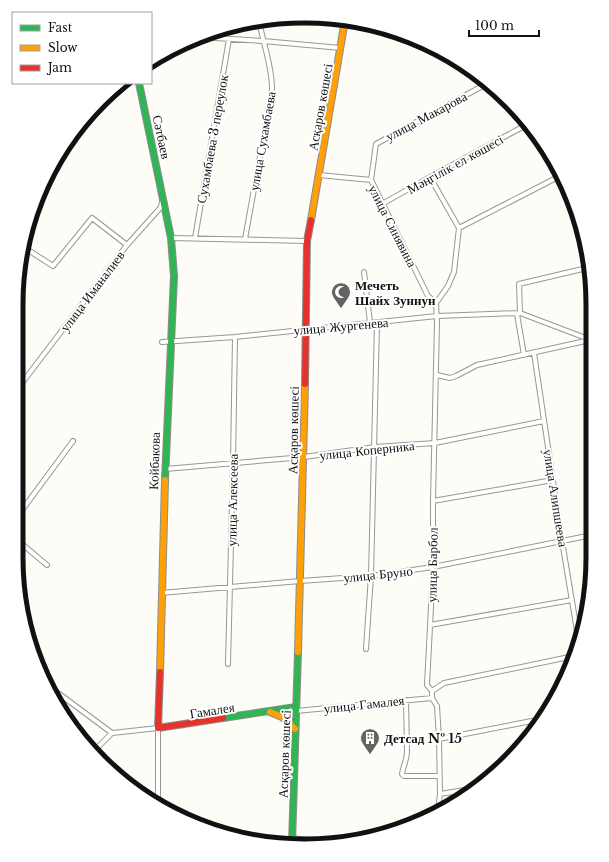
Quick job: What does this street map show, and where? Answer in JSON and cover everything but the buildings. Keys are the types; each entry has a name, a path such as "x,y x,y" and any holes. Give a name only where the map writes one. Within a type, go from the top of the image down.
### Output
{"street":[{"name":"улица Сухамбаева","path":"245,239 272,89 271,70 260,26"},
{"name":"Асқаров көшесі","path":"292,838 304,457 308,240 344,26"},
{"path":"216,37 341,48"},
{"name":"Сухамбаева 3 переулок","path":"195,238 229,39"},
{"name":"Сәтбаев","path":"139,84 163,196"},
{"name":"улица Макарова","path":"371,180 376,144 482,86"},
{"name":"Мәңгілік ел көшесі","path":"382,204 523,127"},
{"name":"улица Синявина","path":"319,175 371,180 382,204 399,234 428,296 436,303"},
{"path":"430,177 460,228 454,272 448,286 436,303 437,316"},
{"path":"460,228 556,178"},
{"name":"Койбакова","path":"158,728 164,469 174,276 171,238 163,196"},
{"name":"улица Иманалиев","path":"23,382 127,245 161,207 163,196"},
{"path":"28,250 53,266 92,218 127,245"},
{"path":"171,238 308,240"},
{"path":"524,355 518,313 520,284 584,268"},
{"path":"364,272 370,323"},
{"path":"518,313 586,338"},
{"name":"улица Жургенева","path":"162,342 171,340 234,337 437,316 518,313"},
{"name":"улица Барбол","path":"437,316 433,567 428,685 432,691 432,698 437,706 440,794 439,805"},
{"path":"366,649 370,576 377,323"},
{"name":"улица Алексеева","path":"228,664 233,463 234,337"},
{"path":"437,375 450,378 477,365 586,341"},
{"name":"улица Алипшеева","path":"534,353 577,628"},
{"name":"улица Коперника","path":"164,469 304,457 374,447 435,443 544,420"},
{"path":"23,509 73,441"},
{"path":"433,501 553,480"},
{"name":"улица Бруно","path":"161,593 370,576 433,567 586,536"},
{"path":"23,545 47,565"},
{"path":"430,625 572,600"},
{"path":"432,691 444,683 568,657"},
{"path":"59,695 112,733"},
{"name":"улица Гамалея","path":"296,709 432,698"},
{"path":"406,700 408,751 402,774 404,776 439,776"},
{"name":"Гамалея","path":"158,728 296,709"},
{"path":"270,712 282,717 295,729"},
{"path":"439,739 533,722"},
{"path":"97,748 112,733 158,728 158,798"},
{"path":"440,794 463,790"}],"traffic: fast":[{"path":"139,84 171,238 174,276 165,480"},
{"path":"292,838 298,652"},
{"path":"223,718 296,707"}],"traffic: slow":[{"path":"311,220 344,26"},
{"path":"298,652 305,384"},
{"path":"160,672 165,480"},
{"path":"270,712 282,717 295,729"}],"traffic: jam":[{"path":"305,384 307,241 311,220"},
{"path":"160,672 158,728 223,718"}],"place":[{"name":"Мечеть Шайх Зуннун","path":"341,309"},
{"name":"Детсад № 15","path":"370,755"}]}
